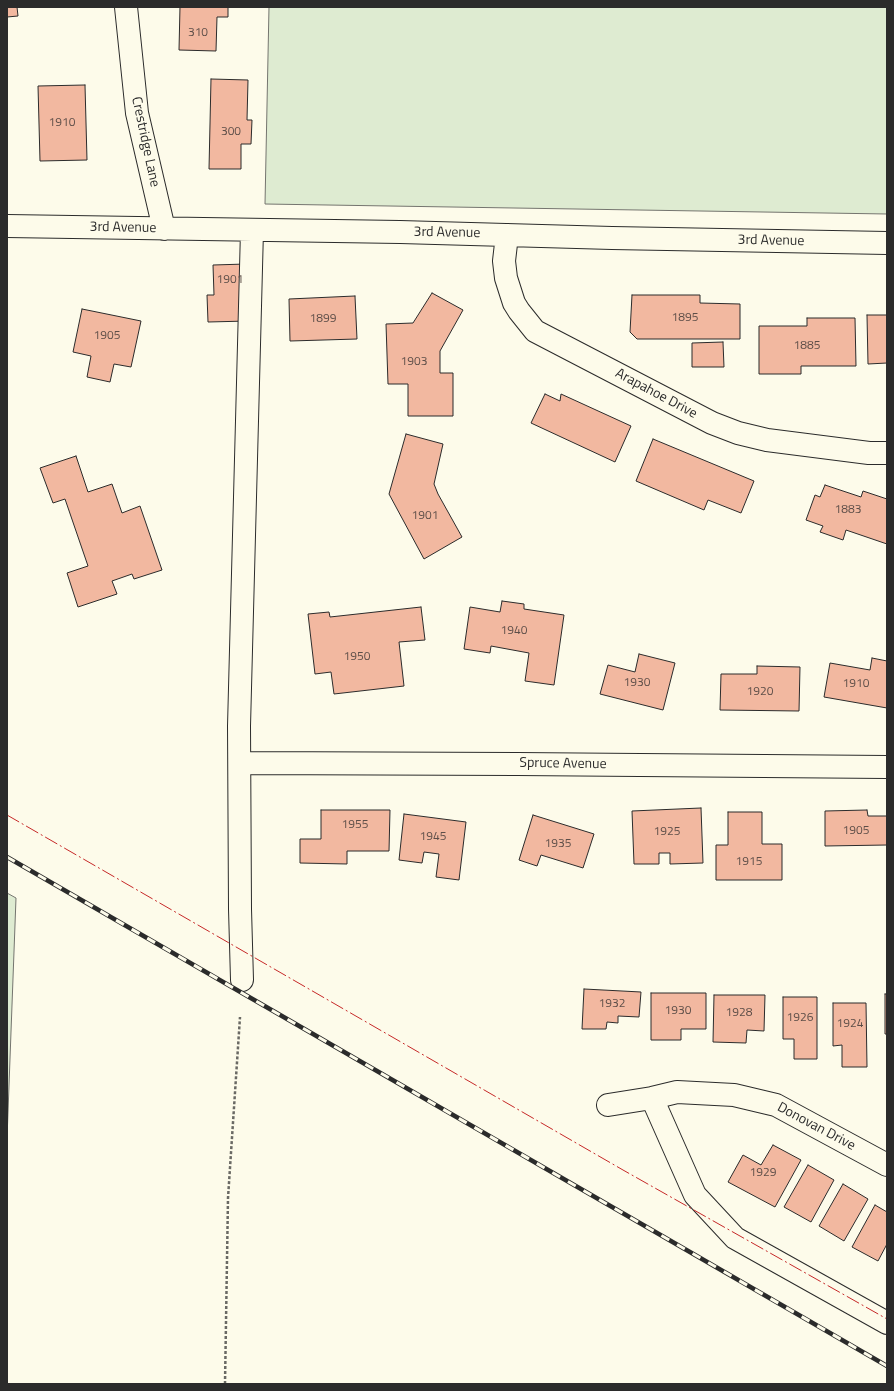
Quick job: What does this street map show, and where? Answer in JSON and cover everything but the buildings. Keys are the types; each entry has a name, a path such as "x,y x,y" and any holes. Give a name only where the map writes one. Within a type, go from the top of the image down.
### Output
{"street":[{"name":"Crestridge Lane","path":"126,7 137,113 164,229"},
{"name":"3rd Avenue","path":"7,226 887,243"},
{"path":"242,980 239,726 252,230"},
{"name":"Arapahoe Drive","path":"507,235 504,261 506,278 514,303 535,331 712,423 725,428 767,440 887,453"},
{"name":"Spruce Avenue","path":"240,763 887,767"},
{"name":"Donovan Drive","path":"608,1105 652,1098 677,1092 734,1095 776,1105 884,1158"},
{"path":"652,1098 695,1195 735,1238 887,1323"}],"path":[{"path":"225,1384 228,1198 240,1017"}],"green space":[{"path":"269,7 887,7 887,214 265,204"},
{"path":"7,893 16,898 7,1139"}],"railway":[{"path":"7,857 887,1366"}],"power":[{"path":"7,815 623,1170 887,1319"}]}
